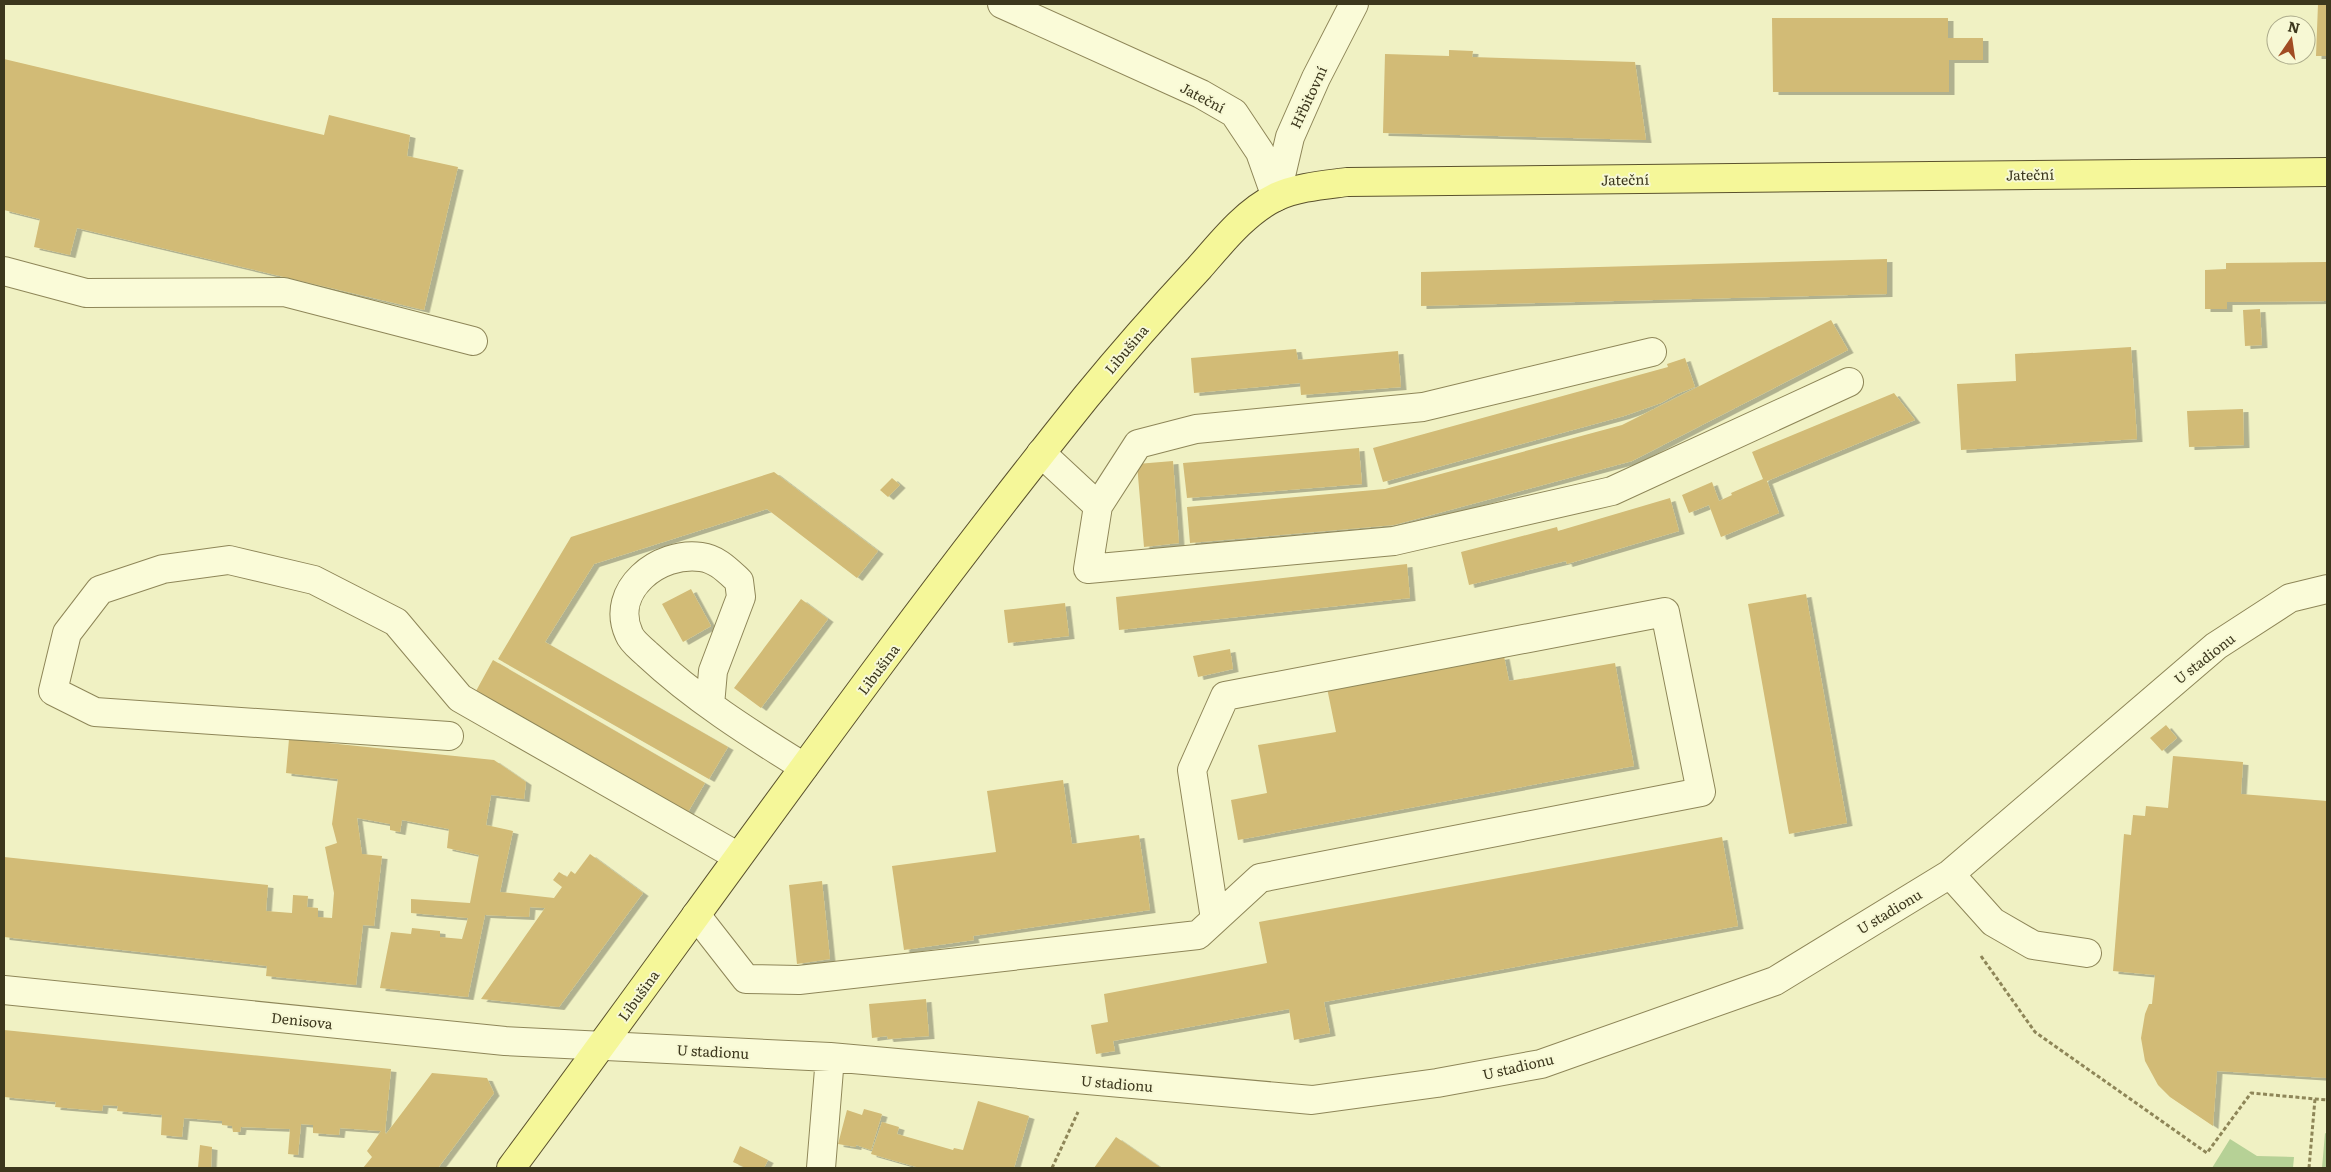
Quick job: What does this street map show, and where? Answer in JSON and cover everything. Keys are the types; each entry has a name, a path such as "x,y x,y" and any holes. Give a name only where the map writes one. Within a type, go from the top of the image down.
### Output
{"main road":[{"name":"Jateční","path":"1276,197 1312,186 1347,182 2327,172"},
{"name":"Libušina","path":"511,1168 737,856 1041,453 1134,339 1221,243 1247,218 1276,197"}],"street":[{"name":"Jateční","path":"1002,4 1201,94 1234,113 1260,152 1276,197"},
{"name":"Hřbitovní","path":"1276,197 1290,137 1316,78 1354,4"},
{"path":"4,271 86,293 284,292 473,341"},
{"path":"1652,352 1424,407 1196,429 1138,444 1098,506 1088,569 1394,541 1612,491 1849,382"},
{"path":"1041,453 1098,506"},
{"path":"710,705 712,671 741,597 739,581 722,565 703,557 682,556 660,564 640,578 626,597 623,619 630,637 660,666 710,705 750,734 804,767"},
{"path":"449,736 95,712 53,691 67,633 100,590 163,569 229,560 295,575 314,580 396,622 460,698 737,856"},
{"name":"U stadionu","path":"600,1047 830,1057 1312,1100 1437,1083 1541,1064 1774,981 1950,874 2216,646 2290,598 2327,589"},
{"path":"696,915 746,979 799,980 1198,935 1260,878 1701,792 1665,612 1225,696 1192,770 1215,919"},
{"path":"1950,874 1993,922 2033,945 2088,952"},
{"name":"Denisova","path":"4,990 505,1041 600,1047"},
{"path":"821,1168 830,1057"}],"path":[{"path":"1977,950 2035,1032 2207,1153 2251,1094 2327,1100"},
{"path":"1052,1168 1093,1080"},
{"path":"2310,1168 2314,1099"}],"green space":[{"path":"2325,1133 2327,1134 2327,1168 2322,1168"},
{"path":"2230,1139 2257,1156 2294,1157 2293,1168 2212,1168"}],"building":[{"path":"2318,4 2327,4 2327,56 2316,56"},
{"path":"1772,18 1948,18 1948,38 1983,38 1983,60 1949,60 1949,92 1773,92"},
{"path":"1449,50 1473,51 1472,57 1635,62 1646,140 1383,133 1385,54 1449,56"},
{"path":"4,59 324,135 329,115 410,135 407,156 458,167 424,310 77,228 70,255 34,247 40,219 4,210"},
{"path":"1887,259 1887,294 1421,306 1421,272"},
{"path":"2327,262 2327,301 2227,302 2227,309 2205,309 2205,270 2226,269 2226,263"},
{"path":"2260,309 2262,345 2245,346 2243,310"},
{"path":"1831,320 1848,350 1632,461 1394,525 1190,543 1187,507 1385,489 1622,425"},
{"path":"2131,347 2137,439 1961,450 1957,384 2016,381 2015,354"},
{"path":"1296,349 1298,360 1398,351 1401,387 1301,395 1300,383 1194,393 1191,358"},
{"path":"1685,358 1695,387 1661,403 1624,416 1383,482 1373,448 1668,367 1667,364"},
{"path":"1894,393 1915,420 1767,481 1779,513 1721,537 1709,505 1689,513 1682,495 1712,482 1719,501 1732,495 1731,493 1763,479 1752,452"},
{"path":"2243,409 2244,445 2189,447 2187,411"},
{"path":"1359,448 1362,484 1187,498 1183,463"},
{"path":"1173,461 1179,543 1144,547 1137,464"},
{"path":"774,472 878,551 857,578 767,509 594,564 545,642 728,747 709,779 498,659 571,537"},
{"path":"892,478 900,485 888,497 880,490"},
{"path":"1670,498 1679,531 1567,564 1566,561 1469,585 1461,552 1557,527 1558,531"},
{"path":"1407,564 1410,598 1119,630 1116,597"},
{"path":"691,589 711,626 683,642 662,604"},
{"path":"1806,594 1847,823 1789,834 1748,604"},
{"path":"801,599 828,619 761,708 734,688"},
{"path":"1065,603 1069,636 1008,643 1004,610"},
{"path":"1230,649 1233,669 1198,677 1193,656"},
{"path":"1504,656 1509,681 1615,663 1634,766 1238,840 1231,800 1267,793 1258,745 1336,732 1327,688"},
{"path":"493,660 705,783 688,812 476,691"},
{"path":"2166,725 2177,738 2162,751 2150,738"},
{"path":"289,739 494,760 526,782 524,799 491,795 486,825 513,831 500,892 554,898 562,887 553,880 559,872 567,877 571,871 575,874 590,854 643,893 559,1007 481,999 545,908 530,907 529,917 485,915 468,997 380,988 391,932 411,934 412,928 440,931 440,937 462,939 468,918 411,913 411,899 470,903 479,855 447,848 449,829 402,820 400,832 390,830 390,824 357,818 362,854 382,856 374,926 363,925 356,985 266,976 267,966 4,937 4,857 268,885 266,911 292,913 293,895 308,896 307,907 318,908 318,917 332,918 334,893 325,847 337,843 332,824 338,779 286,773"},
{"path":"2173,756 2243,762 2241,794 2327,801 2327,1078 2217,1071 2213,1126 2170,1097 2158,1085 2145,1061 2141,1038 2145,1014 2149,1004 2152,1004 2155,975 2113,971 2124,834 2131,835 2133,815 2145,816 2146,806 2168,808"},
{"path":"1063,780 1072,844 1139,835 1150,910 973,936 974,940 904,950 892,866 996,852 987,791"},
{"path":"1722,837 1738,926 1324,1002 1330,1033 1294,1040 1289,1009 1113,1041 1115,1051 1096,1054 1091,1025 1108,1022 1104,994 1267,963 1259,922"},
{"path":"822,881 830,959 797,964 789,885"},
{"path":"926,999 929,1036 888,1039 887,1036 872,1038 869,1004"},
{"path":"4,1030 391,1069 386,1134 432,1073 487,1078 494,1093 438,1168 363,1168 372,1157 367,1151 381,1131 340,1128 339,1135 313,1133 313,1125 301,1124 298,1155 288,1154 290,1129 241,1127 240,1132 233,1132 232,1126 222,1125 222,1121 184,1118 182,1137 161,1135 162,1115 117,1111 118,1106 103,1105 102,1111 55,1107 56,1102 4,1097"},
{"path":"978,1101 1029,1116 1014,1168 920,1168 871,1154 882,1122 899,1127 897,1134 953,1150 954,1148 963,1150"},
{"path":"864,1109 882,1114 871,1150 856,1145 856,1147 838,1144 847,1110 862,1115"},
{"path":"1116,1137 1161,1168 1094,1168"},
{"path":"200,1145 212,1147 211,1168 198,1168"},
{"path":"740,1146 768,1160 764,1168 746,1168 733,1162"}]}
